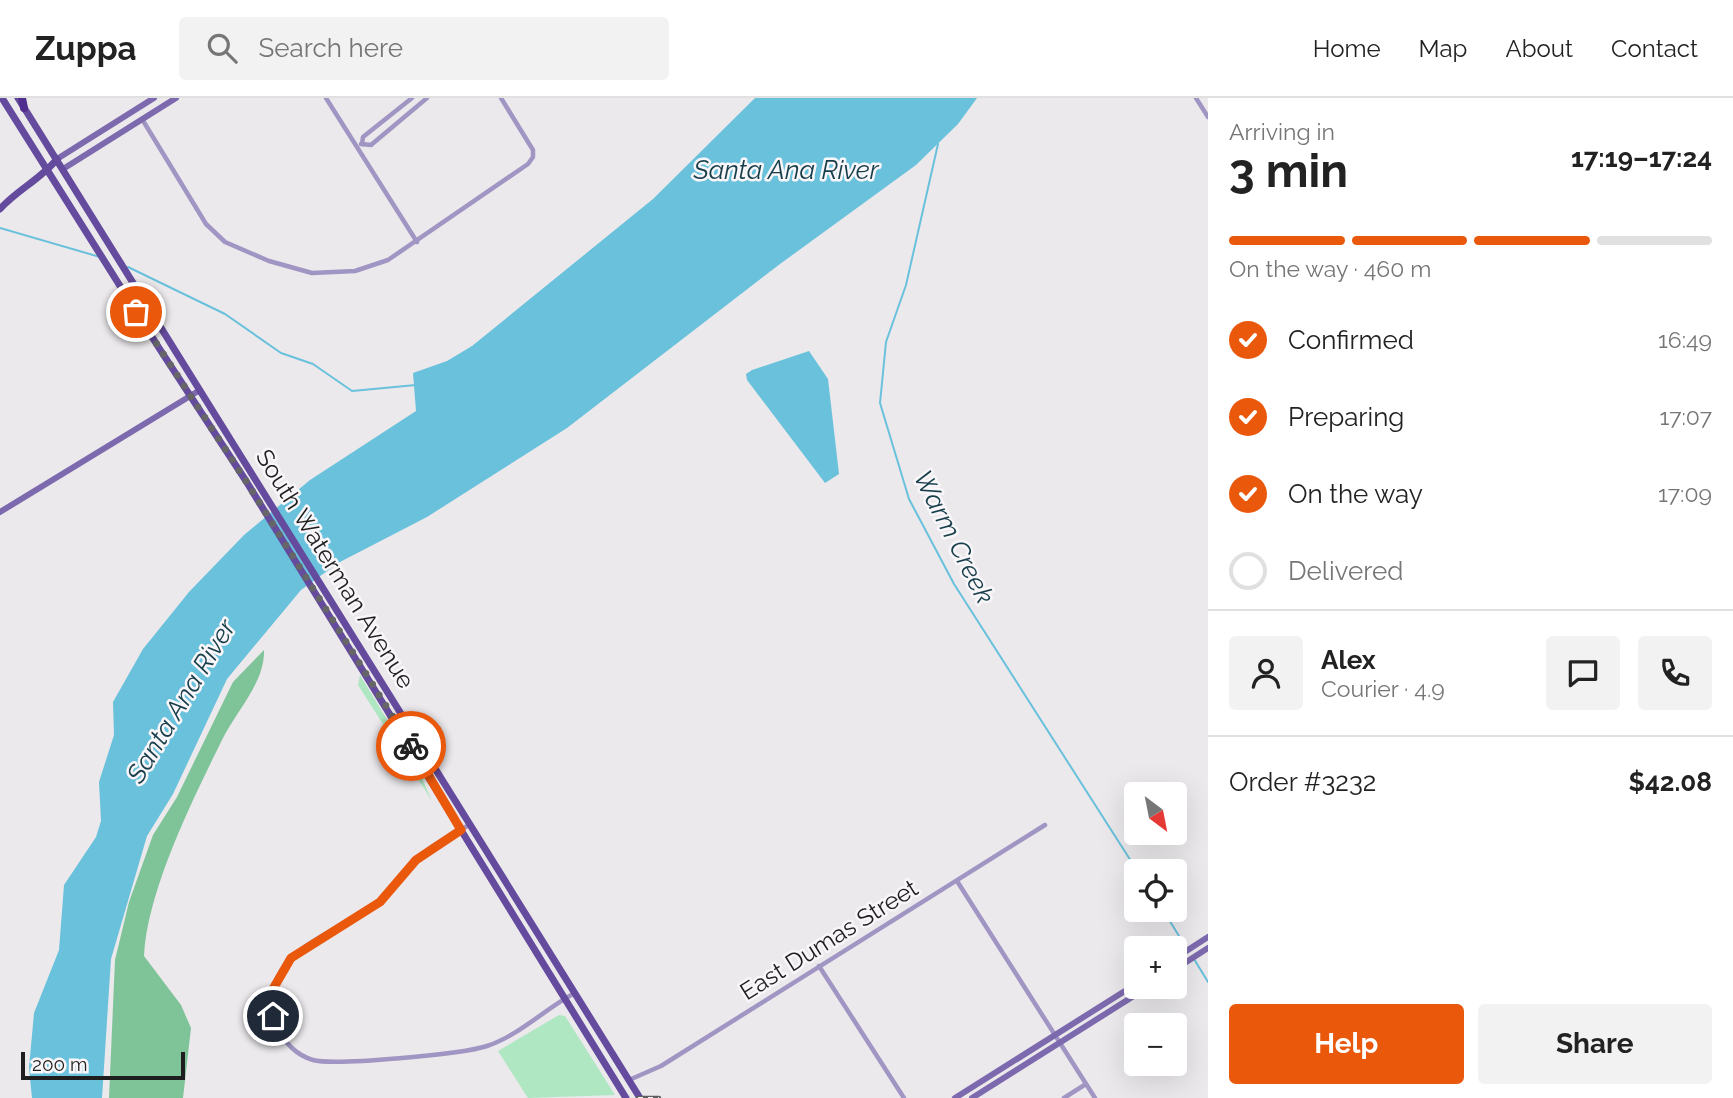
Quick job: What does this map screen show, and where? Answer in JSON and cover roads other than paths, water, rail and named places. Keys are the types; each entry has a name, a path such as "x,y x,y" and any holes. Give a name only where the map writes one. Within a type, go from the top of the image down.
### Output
{"highway":[{"path":"20,98 24,108"}],"main road":[{"name":"South Waterman Avenue","path":"2,98 190,396 266,505"},
{"path":"0,209 18,190 48,171 57,159 154,98"},
{"path":"48,171 63,169 176,98"},
{"name":"South Waterman Avenue","path":"24,108 200,390 266,505 640,1098"},
{"path":"0,512 200,390"},
{"name":"South Waterman Avenue","path":"354,645 461,830 626,1098"},
{"path":"1187,951 1208,937"},
{"path":"1187,961 1208,948"},
{"path":"955,1098 1124,992"},
{"path":"972,1098 1129,999"}],"street":[{"path":"326,98 359,146 417,242"},
{"path":"359,146 363,137 412,98"},
{"path":"359,146 371,145 427,98"},
{"path":"142,119 206,224 225,242 297,270 312,273 355,271 388,260 528,164 533,157 533,150 501,98"},
{"path":"1196,98 1208,117"},
{"name":"East Dumas Street","path":"628,1080 661,1066 1045,824"},
{"path":"469,825 416,860 380,902 300,951 283,967 273,989 273,1016 284,1039 295,1051 310,1059 336,1062 476,1049 499,1041 573,994"},
{"path":"957,881 1095,1098"},
{"path":"819,966 904,1098"},
{"path":"1064,1098 1086,1084"}],"water":[{"name":"Santa Ana River","path":"755,98 977,98 958,124 916,165 780,264 567,428 427,517 338,563 301,590 227,679 173,794 147,836 111,959 102,1098 32,1098 29,1068 34,1013 59,950 64,885 96,837 101,821 99,782 114,735 113,702 143,649 189,592 244,535 310,480 416,411 413,373 447,361 472,346 653,199"},
{"path":"809,351 828,379 839,474 825,483 747,380 746,374"}],"waterway":[{"name":"Warm Creek","path":"938,144 906,285 886,342 880,403 909,499 954,584 1130,859"},
{"path":"0,228 100,257"},
{"path":"128,267 225,314 281,353 313,364 352,391 416,385"},
{"name":"Warm Creek","path":"1170,922 1179,936"},
{"name":"Warm Creek","path":"1194,959 1208,982"}],"railway":[{"path":"638,1098 659,1098"}]}
